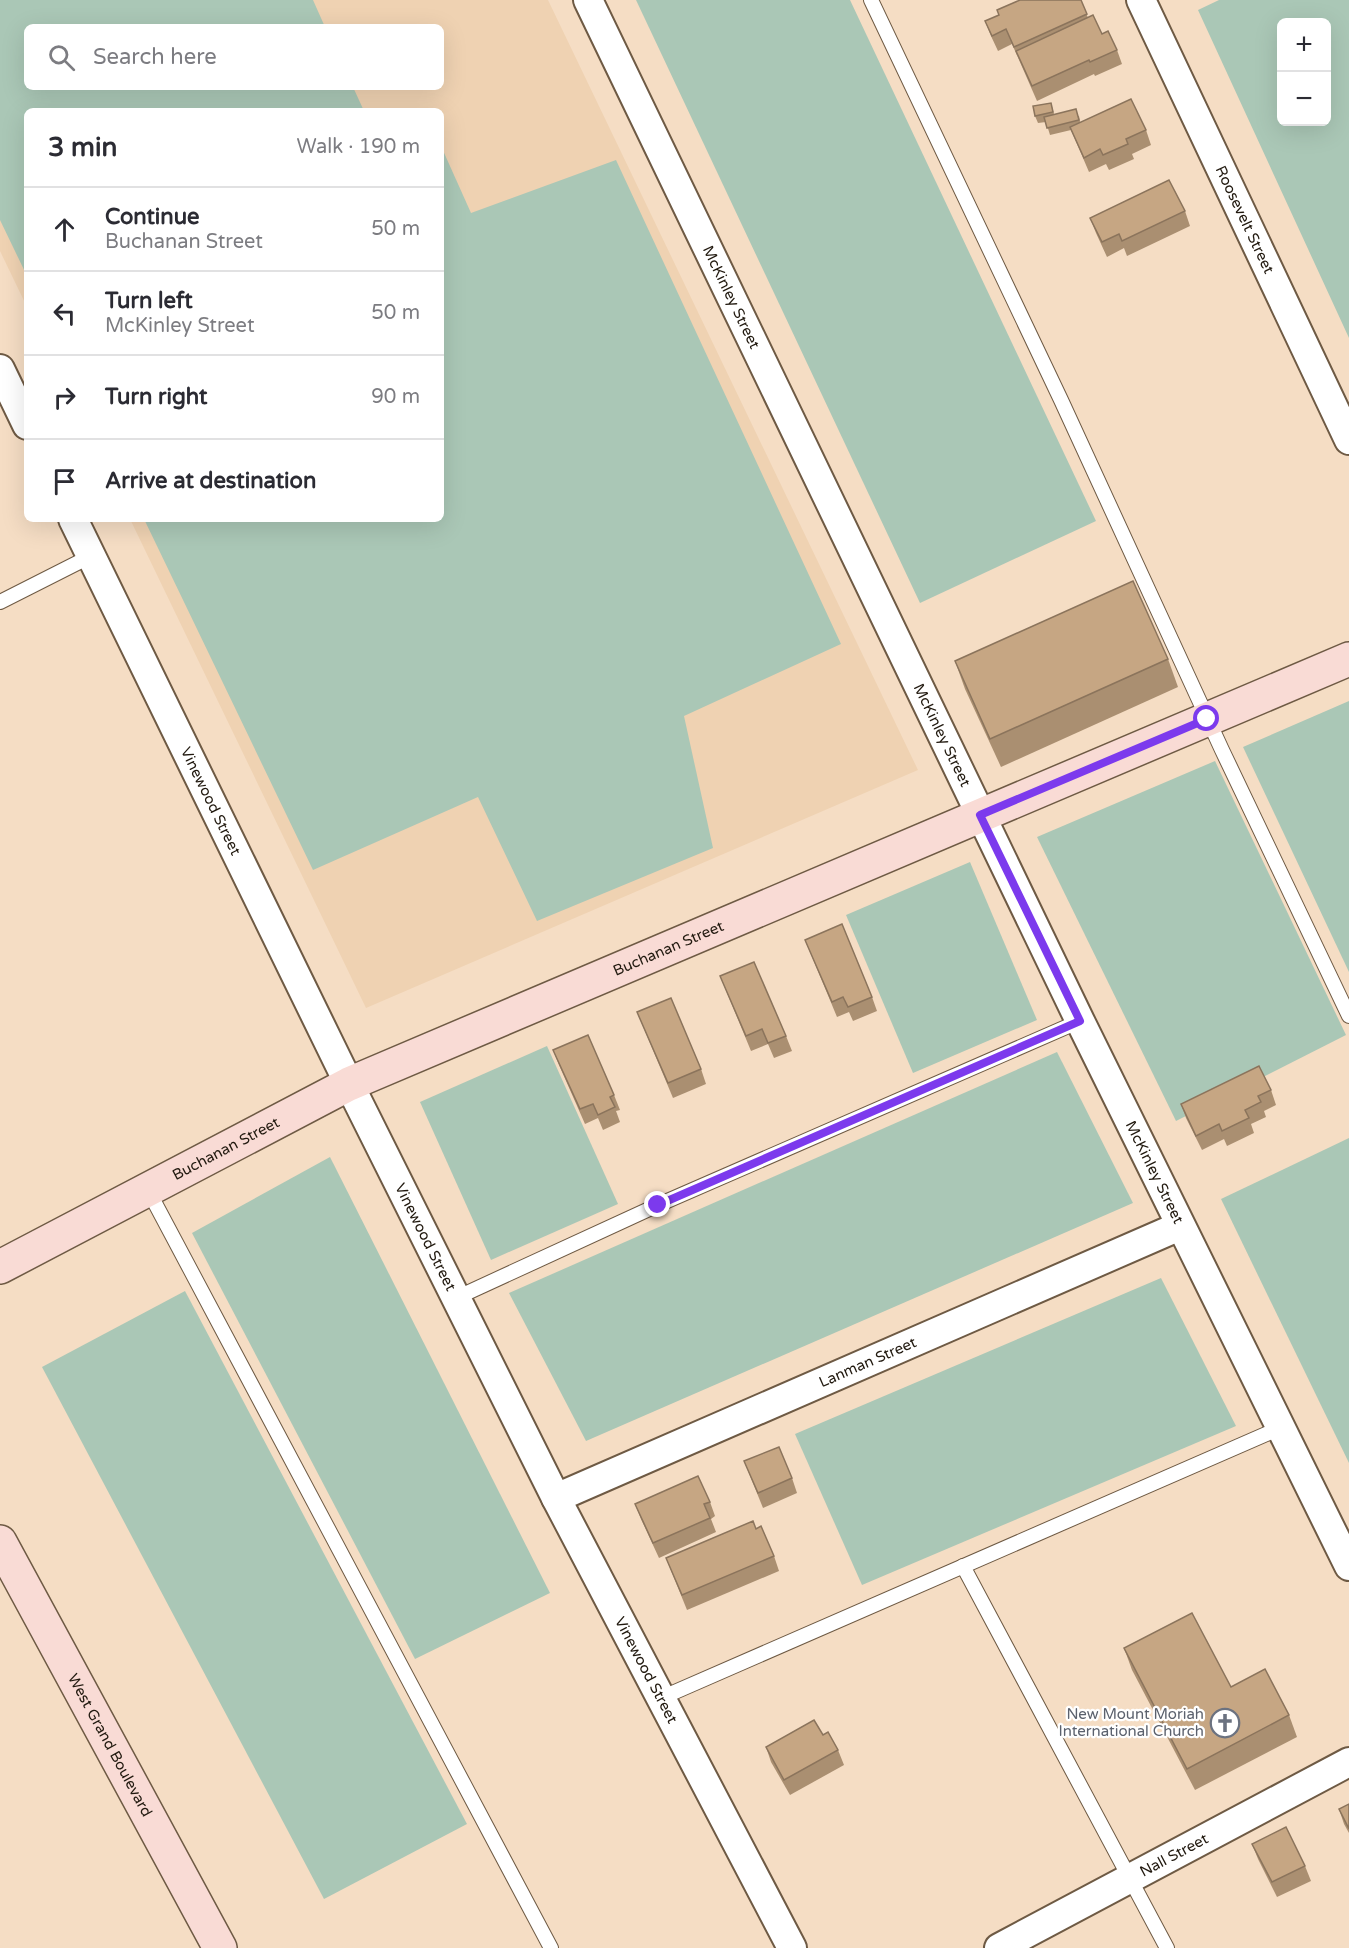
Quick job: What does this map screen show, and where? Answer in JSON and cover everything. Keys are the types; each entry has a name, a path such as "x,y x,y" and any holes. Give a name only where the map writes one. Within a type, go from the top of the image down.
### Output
{"street":[{"name":"McKinley Street","path":"588,0 1080,1021 1349,1566"},
{"name":"Roosevelt Street","path":"1141,0 1349,440"},
{"path":"0,369 24,419"},
{"name":"Vinewood Street","path":"74,522 349,1084 556,1498 792,1948"},
{"name":"Buchanan Street","path":"0,1267 349,1084 1349,659"},
{"name":"Lanman Street","path":"556,1498 1180,1226"},
{"name":"West Grand Boulevard","path":"0,1542 220,1948"},
{"name":"Nall Street","path":"999,1948 1349,1762"}],"lane":[{"path":"872,0 1061,400 1207,719 1349,1016"},
{"path":"0,602 91,556"},
{"path":"456,1298 720,1178 1080,1021"},
{"path":"148,1189 551,1948"},
{"path":"661,1698 1280,1428"},
{"path":"963,1566 1167,1948"}],"shaded area":[{"path":"0,0 548,0 918,770 366,1008 131,522 444,522 444,108 24,108 24,301 0,251"}],"green space":[{"path":"0,0 313,0 324,24 24,24 24,90 354,90 363,108 24,108 24,270 0,220"},
{"path":"636,0 850,0 1096,521 920,603"},
{"path":"1219,0 1349,0 1349,338 1198,10"},
{"path":"444,153 471,213 616,160 841,644 684,716 713,848 537,921 478,797 313,870 145,522 444,522"},
{"path":"1349,701 1349,972 1243,747"},
{"path":"1215,761 1346,1035 1176,1121 1037,837"},
{"path":"970,862 1037,1020 913,1073 846,915"},
{"path":"547,1046 618,1204 491,1260 420,1102"},
{"path":"1057,1052 1133,1203 586,1441 509,1293"},
{"path":"1349,1138 1349,1463 1221,1199"},
{"path":"330,1157 550,1593 415,1659 192,1233"},
{"path":"1161,1278 1236,1426 862,1585 795,1434"},
{"path":"185,1291 467,1824 324,1899 42,1367"}],"building":[{"path":"1020,0 1081,0 1087,14 1014,47 1006,29 992,36 985,21 999,15 997,10"},
{"path":"1093,15 1102,34 1108,31 1117,50 1032,86 1016,51"},
{"path":"1131,99 1146,130 1126,139 1128,144 1103,155 1100,149 1084,158 1070,127"},
{"path":"1051,103 1053,112 1035,116 1033,106"},
{"path":"1076,109 1079,120 1047,128 1044,117"},
{"path":"1169,180 1185,211 1122,241 1119,234 1102,242 1090,218"},
{"path":"1133,581 1168,659 990,739 955,661"},
{"path":"842,924 872,997 848,1007 843,997 832,1002 805,940"},
{"path":"754,962 786,1036 768,1043 762,1029 746,1036 720,976"},
{"path":"671,998 701,1069 668,1083 637,1012"},
{"path":"588,1035 614,1095 610,1097 615,1107 598,1115 593,1104 580,1109 553,1050"},
{"path":"1259,1066 1271,1090 1258,1096 1261,1102 1245,1110 1249,1118 1222,1131 1219,1124 1196,1136 1181,1104"},
{"path":"779,1447 792,1478 758,1493 744,1461"},
{"path":"698,1476 710,1502 704,1504 710,1518 653,1543 635,1504"},
{"path":"753,1521 756,1529 761,1526 774,1556 682,1595 666,1558"},
{"name":"New Mount Moriah International Church","path":"1192,1613 1231,1687 1265,1669 1289,1715 1187,1769 1124,1648"},
{"path":"814,1720 823,1735 828,1732 838,1750 784,1780 766,1747"},
{"path":"1349,1804 1349,1829 1339,1809"},
{"path":"1286,1827 1305,1866 1272,1882 1252,1844"}],"place":[{"name":"New Mount Moriah International Church","path":"1225,1723"}],"route":[{"path":"658,1205 1080,1021 980,815 1207,719"}]}
